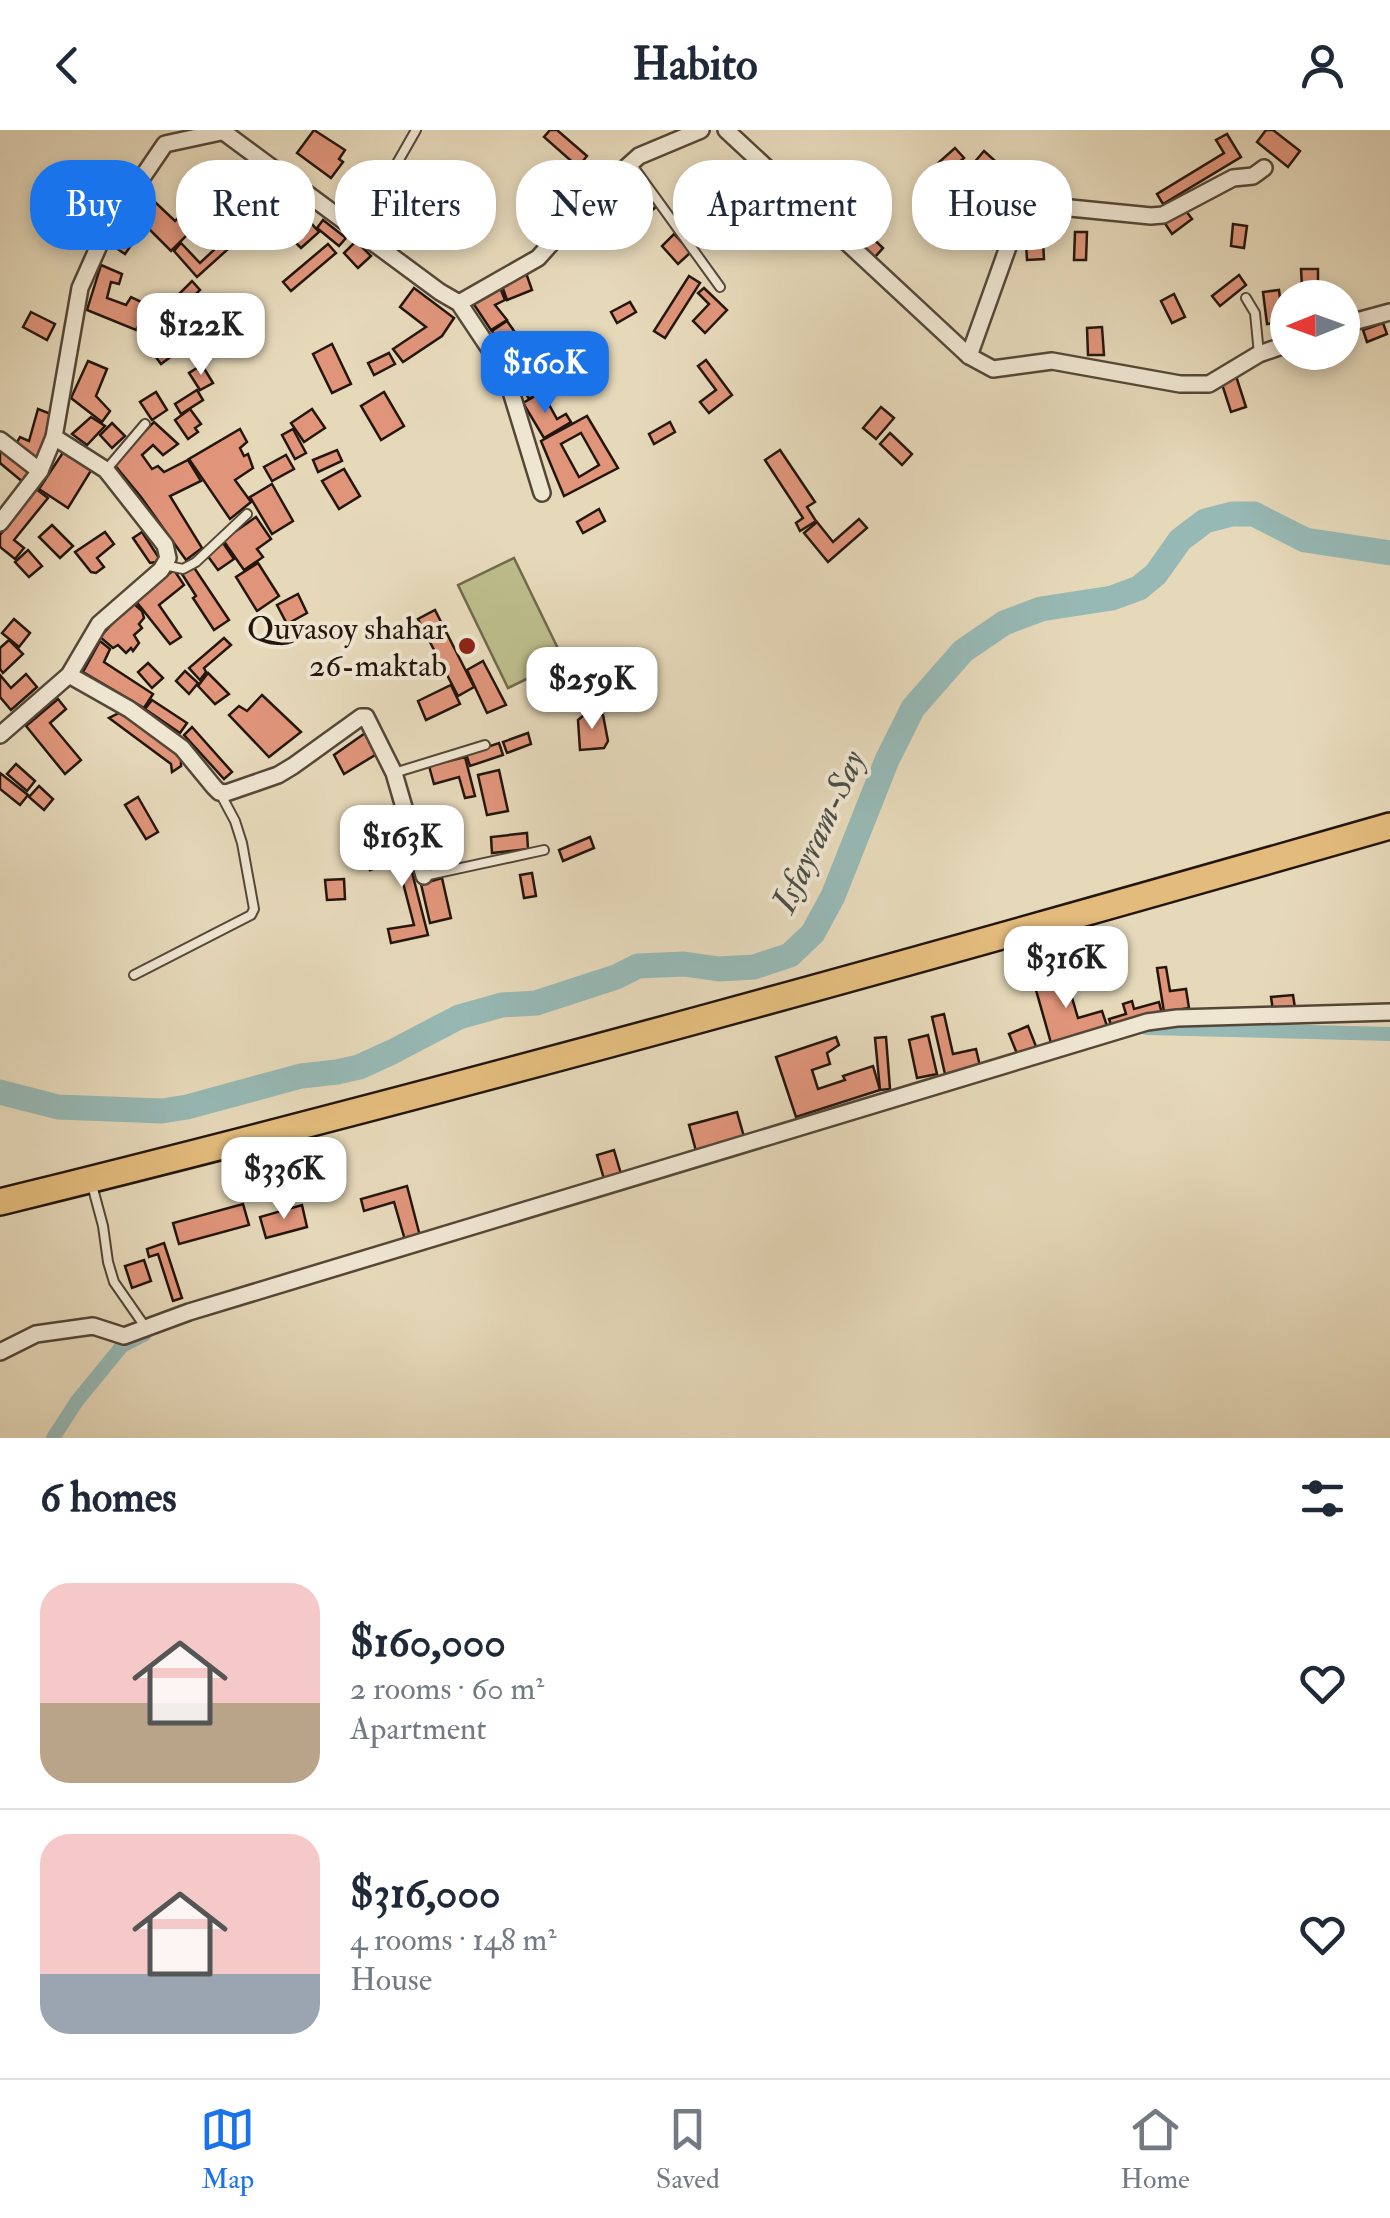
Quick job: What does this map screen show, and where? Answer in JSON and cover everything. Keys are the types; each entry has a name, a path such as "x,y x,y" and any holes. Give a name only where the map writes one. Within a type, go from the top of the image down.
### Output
{"main road":[{"path":"0,1202 958,949 1390,826"}],"street":[{"path":"634,160 701,130"},
{"path":"726,130 969,356 993,369 1052,361 1180,384 1209,384 1270,350"},
{"path":"0,523 40,471 54,437 80,288 105,232 165,144 221,131 335,215"},
{"path":"969,356 1023,205 1163,215 1233,178 1253,176 1264,168"},
{"path":"383,250 458,302 505,372 542,493"},
{"path":"458,302 538,258 545,250"},
{"path":"1360,321 1390,312"},
{"path":"0,735 69,675 99,624 162,570 168,558 165,545 106,470 54,437"},
{"path":"0,440 40,471"},
{"path":"69,675 130,710 182,748 219,792 226,794 278,775 366,716 394,773 424,876"},
{"path":"0,1352 36,1334 92,1326 124,1336 189,1312 1147,1022 1390,1012"}],"lane":[{"path":"399,160 416,130"},
{"path":"653,195 720,287"},
{"path":"1246,298 1255,313 1259,354"},
{"path":"106,470 145,424"},
{"path":"164,565 183,568 196,562 247,514"},
{"path":"394,773 484,746"},
{"path":"134,975 254,910 242,843 219,792"},
{"path":"424,876 544,850"},
{"path":"91,1180 114,1282 146,1328"}],"green space":[{"path":"514,558 564,661 508,688 458,585"}],"building":[{"path":"314,130 345,150 340,160 335,160 331,178 315,166 315,160 307,160 297,153"},
{"path":"550,130 557,130 587,156 584,160 570,160 544,137"},
{"path":"1266,130 1273,130 1300,151 1288,167 1257,142"},
{"path":"1227,134 1241,157 1163,204 1157,194 1224,153 1216,140"},
{"path":"955,148 964,158 962,160 942,160"},
{"path":"984,151 994,160 976,160"},
{"path":"156,203 175,221 176,246 171,251 156,236"},
{"path":"1183,207 1192,219 1172,234 1164,222"},
{"path":"323,220 335,229 335,243 317,228"},
{"path":"1233,224 1247,226 1244,248 1231,246"},
{"path":"1075,232 1087,232 1086,260 1074,260"},
{"path":"673,235 673,250 691,252 678,264 662,246"},
{"path":"328,244 336,253 291,291 283,282"},
{"path":"188,250 200,263 214,250 227,250 197,277 174,251"},
{"path":"365,250 371,256 358,268 344,253"},
{"path":"1026,250 1043,250 1044,259 1027,260"},
{"path":"101,265 122,274 119,284 111,282 107,298 126,305 131,297 150,306 136,330 87,310"},
{"path":"1301,269 1318,269 1318,280 1302,280"},
{"path":"526,273 532,290 507,300 501,283"},
{"path":"1239,275 1246,285 1220,306 1212,296"},
{"path":"689,276 700,283 665,338 654,331"},
{"path":"192,281 200,290 183,307 175,298"},
{"path":"499,285 505,300 495,305 507,320 491,330 471,300"},
{"path":"414,288 454,318 442,336 403,362 393,349 426,327 400,307"},
{"path":"704,288 727,310 705,333 693,321 709,304 698,293"},
{"path":"1270,291 1270,324 1267,324 1263,292"},
{"path":"1174,294 1185,317 1172,323 1161,301"},
{"path":"229,299 247,322 233,333 215,310"},
{"path":"630,302 636,312 617,323 611,312"},
{"path":"31,312 55,324 47,340 23,327"},
{"path":"507,321 524,345 509,355 492,331"},
{"path":"1383,323 1387,334 1367,342 1363,330"},
{"path":"1102,327 1104,355 1088,355 1087,328"},
{"path":"160,330 176,353 161,364 144,341"},
{"path":"332,344 351,384 332,393 313,354"},
{"path":"524,347 539,373 567,356 572,364 545,380 549,387 529,399 506,358"},
{"path":"389,353 395,364 374,375 368,363"},
{"path":"706,360 732,395 709,413 700,402 716,390 698,366"},
{"path":"88,361 107,369 96,396 110,411 102,422 71,398"},
{"path":"202,365 213,383 200,390 189,373"},
{"path":"1236,376 1246,407 1231,412 1221,381"},
{"path":"197,390 203,400 181,414 175,404"},
{"path":"156,392 167,410 152,420 140,402"},
{"path":"384,392 404,426 381,440 361,406"},
{"path":"542,392 557,419 566,414 571,422 544,438 523,403"},
{"path":"881,407 894,418 876,439 863,428"},
{"path":"38,409 51,414 47,439 37,462 14,447 20,437 29,441"},
{"path":"190,409 201,424 188,439 175,420"},
{"path":"312,409 325,428 304,442 291,423"},
{"path":"587,416 618,468 564,496 541,441","holes":["581,433 599,465 579,477 561,444"]},
{"path":"91,417 105,426 87,445 72,434"},
{"path":"154,422 178,444 163,455 153,445 142,455 152,469 158,466 164,472 188,460 201,481 170,496 202,548 186,560 113,463"},
{"path":"670,422 675,432 654,444 649,434"},
{"path":"112,423 125,436 112,448 100,435"},
{"path":"240,429 247,442 240,448 244,456 248,454 253,468 235,480 251,502 230,519 189,459"},
{"path":"293,429 306,453 295,459 282,435"},
{"path":"890,433 912,454 902,465 880,444"},
{"path":"0,447 32,473 24,483 0,463"},
{"path":"337,450 342,461 318,472 313,460"},
{"path":"780,450 815,502 807,507 816,521 800,531 796,523 803,518 765,460"},
{"path":"64,451 92,469 68,508 39,489"},
{"path":"286,455 294,469 272,481 264,467"},
{"path":"344,469 360,496 339,509 322,481"},
{"path":"272,484 293,521 272,534 250,497"},
{"path":"36,489 48,498 14,540 24,548 15,559 0,547 0,535"},
{"path":"599,509 605,521 583,533 577,522"},
{"path":"256,517 271,539 257,549 263,557 244,570 223,540"},
{"path":"859,519 867,528 828,562 804,533 817,522 833,542"},
{"path":"52,525 73,546 60,558 39,537"},
{"path":"105,532 114,544 97,558 104,567 91,572 75,552"},
{"path":"142,532 159,558 156,562 150,563 133,538"},
{"path":"223,543 234,559 218,570 207,555"},
{"path":"28,550 42,566 29,577 15,562"},
{"path":"258,563 279,596 257,611 236,577"},
{"path":"193,566 229,620 214,630 182,574"},
{"path":"174,570 184,585 159,605 181,637 170,644 135,600"},
{"path":"298,594 307,613 287,624 277,605"},
{"path":"132,602 144,618 139,624 142,628 134,635 139,643 126,653 100,637"},
{"path":"435,610 474,687 458,696 418,619"},
{"path":"14,619 30,633 19,647 2,633"},
{"path":"224,638 231,645 204,668 206,672 200,680 189,668"},
{"path":"9,640 23,654 3,673 0,648"},
{"path":"100,641 110,649 104,662 153,694 144,708 83,672"},
{"path":"483,661 506,705 487,713 467,670"},
{"path":"148,663 163,678 152,688 138,672"},
{"path":"185,671 198,683 189,694 176,681"},
{"path":"208,673 229,694 215,704 198,686"},
{"path":"26,674 37,687 11,710 0,697 0,675 11,688"},
{"path":"451,685 460,704 426,720 418,701"},
{"path":"262,695 301,732 269,757 229,715 239,706 247,711"},
{"path":"58,699 66,709 50,723 81,760 65,774 26,726"},
{"path":"152,700 187,723 180,733 145,709"},
{"path":"121,712 181,755 181,766 172,772 171,764 109,718"},
{"path":"584,715 603,715 608,741 604,748 580,750 578,720"},
{"path":"192,727 232,772 224,779 184,735"},
{"path":"368,731 380,752 344,774 334,755"},
{"path":"528,733 531,744 507,753 503,742"},
{"path":"499,743 503,755 470,766 466,754"},
{"path":"465,757 475,796 465,798 459,777 434,784 429,766"},
{"path":"16,764 35,781 27,791 7,774"},
{"path":"499,770 508,811 487,815 478,775"},
{"path":"0,773 28,795 20,805 0,789"},
{"path":"39,786 53,799 44,810 29,797"},
{"path":"138,797 158,832 146,839 125,805"},
{"path":"527,833 528,849 492,853 491,837"},
{"path":"590,837 594,848 563,861 559,850"},
{"path":"404,841 428,935 391,943 388,929 414,925 397,860 370,870 365,854"},
{"path":"532,873 536,896 524,898 520,875"},
{"path":"442,878 451,918 430,923 421,884"},
{"path":"344,879 345,899 327,900 325,880"},
{"path":"1166,967 1170,991 1186,989 1189,1008 1164,1012 1157,968"},
{"path":"1087,975 1090,985 1070,991 1078,1018 1102,1011 1107,1026 1051,1043 1036,990"},
{"path":"1293,995 1295,1008 1273,1011 1271,997"},
{"path":"1132,1001 1134,1009 1159,1002 1162,1014 1112,1028 1109,1019 1126,1014 1123,1004"},
{"path":"944,1014 953,1054 976,1049 980,1066 945,1074 932,1017"},
{"path":"1028,1026 1037,1049 1018,1056 1009,1034"},
{"path":"928,1035 937,1074 917,1078 909,1040"},
{"path":"836,1037 839,1045 827,1053 830,1064 812,1070 818,1089 873,1066 880,1090 796,1117 776,1057"},
{"path":"886,1037 890,1089 880,1090 875,1038"},
{"path":"737,1112 744,1137 696,1151 689,1125"},
{"path":"614,1150 621,1174 604,1179 597,1155"},
{"path":"407,1186 420,1236 405,1240 394,1202 364,1211 361,1199"},
{"path":"243,1204 249,1225 179,1244 173,1223"},
{"path":"302,1205 307,1227 266,1238 260,1217"},
{"path":"164,1243 182,1298 173,1301 158,1254 149,1257 147,1249"},
{"path":"144,1260 151,1281 132,1288 125,1266"}],"waterway":[{"name":"Isfayram-Say","path":"0,1092 58,1107 162,1111 187,1107 301,1076 359,1067 459,1017 502,1005 536,1003 638,966 754,967 790,955 813,933 833,896 887,760 913,708 963,651 1004,623 1041,609 1112,598 1139,588 1156,574 1180,540 1205,521 1232,514 1254,514 1305,540 1390,553"},
{"path":"1146,1028 1390,1034"},
{"path":"53,1438 122,1346 145,1334"}],"place":[{"name":"Quvasoy shahar 26-maktab","path":"467,646"}]}
